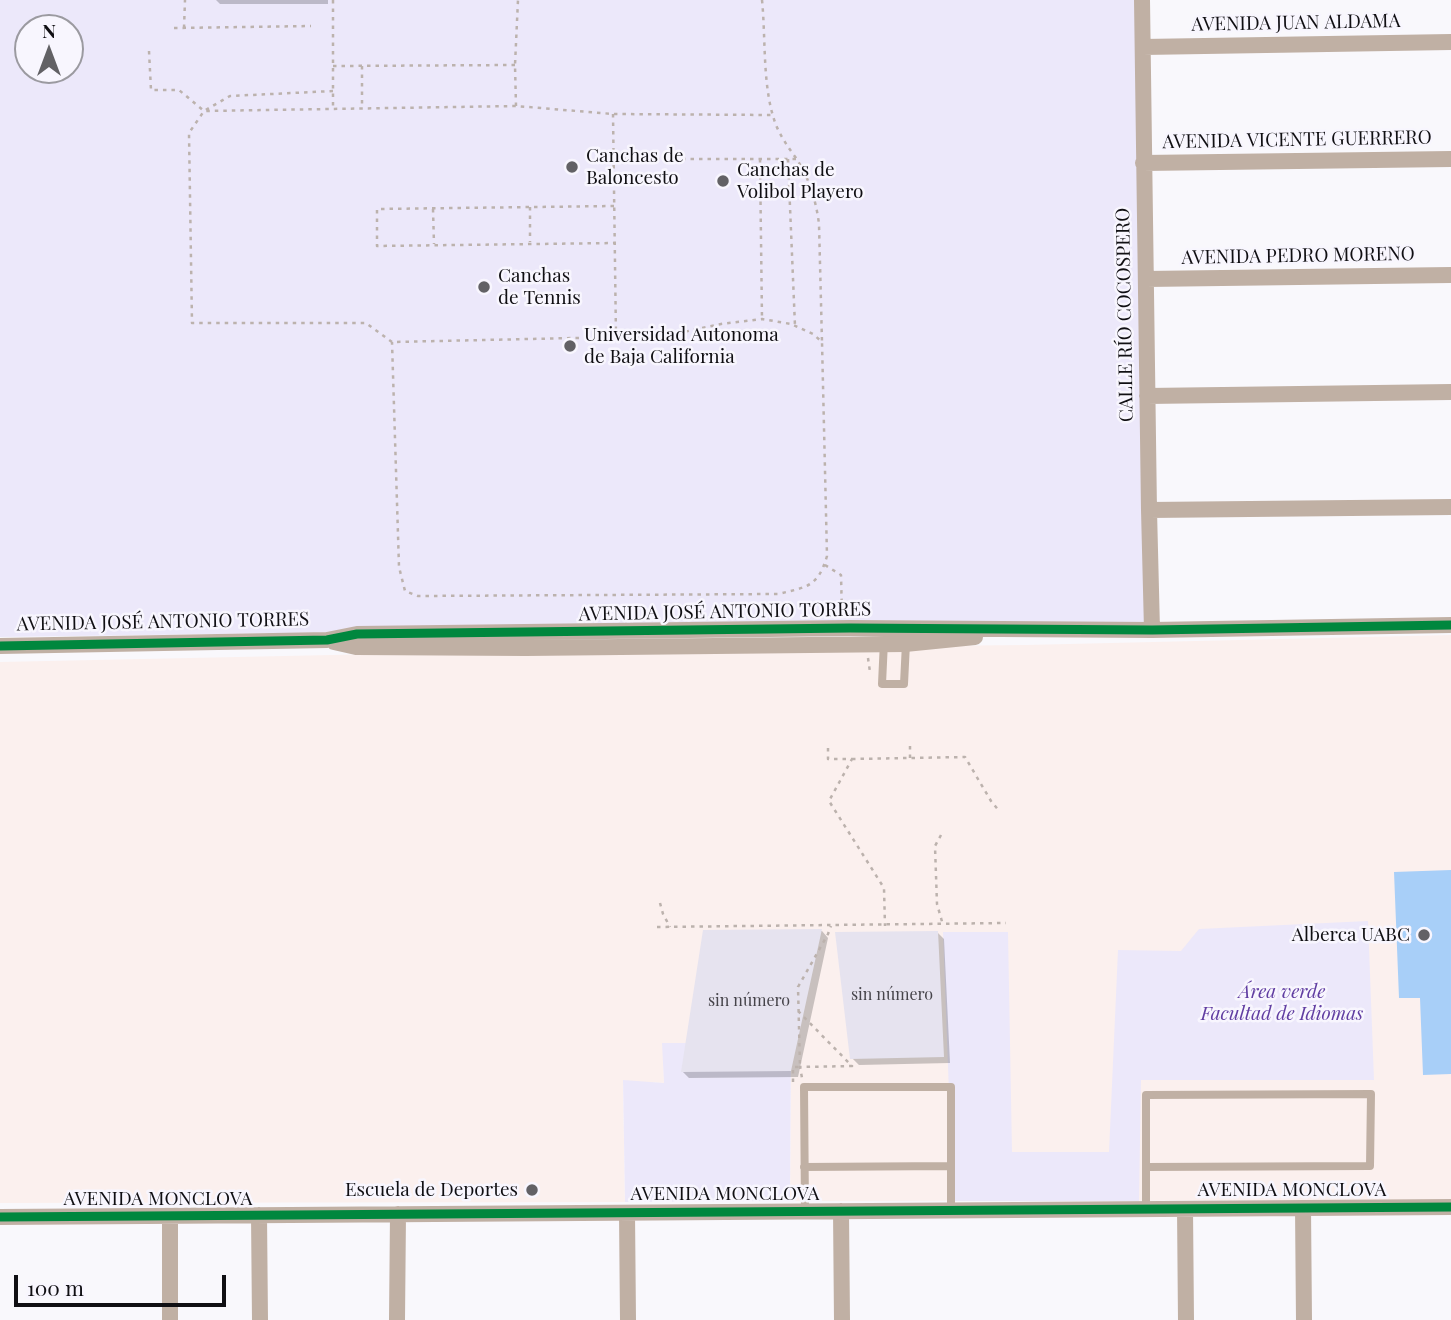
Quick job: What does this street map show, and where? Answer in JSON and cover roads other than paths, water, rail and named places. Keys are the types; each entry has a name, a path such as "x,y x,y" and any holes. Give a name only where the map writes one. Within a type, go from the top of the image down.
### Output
{"street":[{"name":"CALLE RÍO COCOSPERO","path":"1142,0 1152,630"},
{"name":"AVENIDA JUAN ALDAMA","path":"1143,47 1451,42"},
{"name":"AVENIDA VICENTE GUERRERO","path":"1143,163 1451,159"},
{"name":"AVENIDA PEDRO MORENO","path":"1146,279 1451,275"},
{"path":"1147,396 1451,392"},
{"path":"1149,510 1451,507"},
{"name":"AVENIDA JOSÉ ANTONIO TORRES","path":"525,640 687,630 906,636 1015,628 1152,630 1451,625"},
{"path":"687,630 689,647"},
{"name":"AVENIDA JOSÉ ANTONIO TORRES","path":"0,646 327,640 357,634 689,647 885,636"},
{"name":"AVENIDA MONCLOVA","path":"0,1217 1451,1207"},
{"path":"1303,1208 1304,1320"},
{"path":"1185,1209 1186,1320"},
{"path":"841,1211 842,1320"},
{"path":"627,1213 628,1320"},
{"path":"397,1320 398,1214"},
{"path":"259,1215 260,1320"},
{"path":"170,1216 170,1320"}],"lane":[{"path":"885,636 883,684 904,684 906,636"},
{"path":"805,1212 804,1087 950,1087 951,1210"},
{"path":"1146,1167 1370,1166 1371,1094 1146,1095 1146,1167 1146,1209"},
{"path":"804,1167 951,1166"}],"water":[{"name":"Alberca UABC","path":"1451,870 1451,1074 1423,1075 1420,998 1399,998 1394,872"}],"place":[{"name":"Canchas de Baloncesto","path":"572,167"},
{"name":"Canchas de Volibol Playero","path":"723,181"},
{"name":"Canchas de Tennis","path":"484,287"},
{"name":"Universidad Autonoma de Baja California","path":"570,346"},
{"name":"Alberca UABC","path":"1424,935"},
{"name":"Escuela de Deportes","path":"532,1190"}],"park label":[{"name":"Área verde Facultad de Idiomas","path":"1282,1003"}]}
